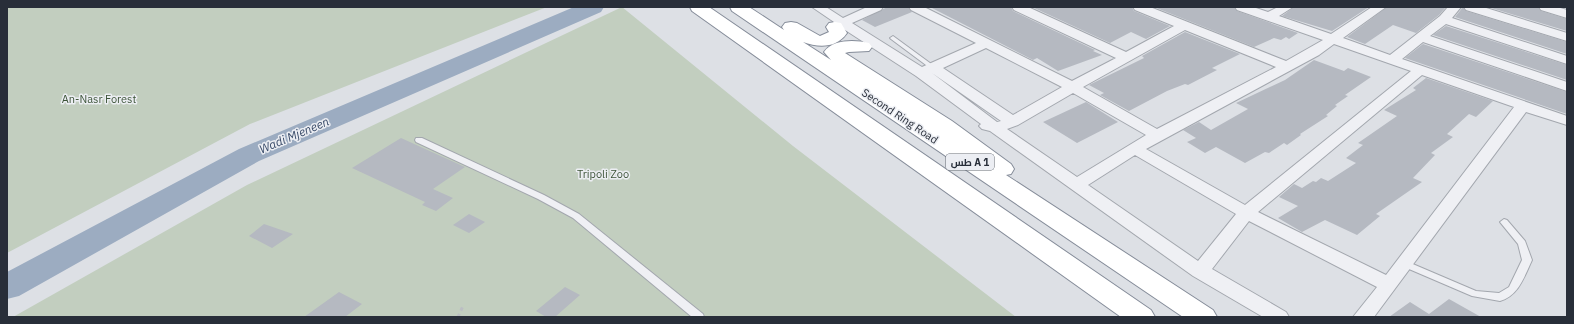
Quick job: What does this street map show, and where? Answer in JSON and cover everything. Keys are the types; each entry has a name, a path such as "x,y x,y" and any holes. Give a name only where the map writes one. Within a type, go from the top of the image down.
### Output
{"highway":[{"name":"طس A 1","path":"698,7 1141,317"},
{"name":"Second Ring Road","path":"738,7 1203,317"},
{"path":"764,7 806,38 814,41 825,40 835,36 838,33 839,25"},
{"path":"863,47 846,46 833,52 841,60 979,150 1026,188 1050,214"}],"street":[{"path":"807,7 869,42 926,70 1013,122"},
{"path":"818,7 863,47 971,120 978,124 995,128 1013,122 1185,25"},
{"path":"839,25 877,7"},
{"path":"915,7 1073,87 1157,135"},
{"path":"1018,7 1127,58"},
{"path":"1139,7 1286,66"},
{"path":"1241,7 1567,121"},
{"path":"1268,17 1287,7"},
{"path":"1077,184 1157,135 1314,52 1334,40 1380,7"},
{"path":"1392,60 1444,19 1455,7"},
{"path":"1470,7 1567,37"},
{"path":"1545,7 1567,14"},
{"path":"1444,19 1567,60"},
{"path":"1421,37 1567,87"},
{"path":"926,70 986,43"},
{"path":"926,70 995,128 1200,271 1279,317"},
{"path":"1200,271 1246,213 1420,70"},
{"path":"1363,317 1405,264 1523,106"},
{"path":"1135,149 1246,213 1389,285"}],"lane":[{"path":"893,38 926,70"},
{"path":"419,140 541,196 576,216 699,317"},
{"path":"1405,264 1475,294 1500,297 1513,289 1527,260 1522,243 1504,222"}],"path":[{"path":"458,317 463,306"}],"green space":[{"name":"An-Nasr Forest","path":"7,7 547,7 250,124 7,253"},
{"name":"Tripoli Zoo","path":"622,7 793,146 1016,317 13,317 247,185"}],"building":[{"path":"887,7 908,7 912,12 875,27 862,20"},
{"path":"930,7 1011,7 1013,11 1095,50 1093,51 1102,55 1058,71 1037,58 1033,60"},
{"path":"1032,7 1132,7 1134,11 1170,26 1146,39 1131,32 1110,43"},
{"path":"1154,7 1234,7 1237,11 1298,33 1289,39 1286,37 1281,40 1274,38 1254,47"},
{"path":"1294,7 1369,7 1332,31 1282,16"},
{"path":"1387,7 1446,7 1439,15 1416,33 1393,25 1365,44 1347,37"},
{"path":"1463,7 1466,11 1567,42 1567,54 1455,17"},
{"path":"1488,7 1538,7 1541,11 1567,19 1567,31"},
{"path":"1446,26 1567,65 1567,80 1433,35"},
{"path":"1185,32 1240,54 1212,68 1217,70 1188,85 1185,84 1167,91 1129,111 1100,95 1104,93 1089,85 1144,58 1142,56"},
{"path":"1423,44 1567,92 1567,114 1405,58"},
{"path":"1314,60 1344,71 1348,68 1371,77 1345,95 1348,96 1335,105 1337,106 1326,115 1328,116 1300,134 1301,135 1287,145 1284,143 1269,153 1265,152 1245,163 1216,147 1205,153 1187,142 1196,138 1183,130 1199,122 1211,130 1248,109 1236,103 1285,80"},
{"path":"1426,78 1493,101 1476,117 1469,114 1447,134 1453,137 1431,153 1435,155 1413,178 1422,182 1376,214 1380,216 1357,235 1325,220 1302,232 1278,218 1298,206 1279,197 1294,184 1302,188 1313,181 1316,182 1321,178 1328,181 1356,163 1346,158 1363,145 1358,143 1397,116 1384,110 1416,90 1413,88"},
{"path":"1086,102 1118,122 1077,143 1043,122"},
{"path":"401,138 465,167 433,189 453,198 436,211 422,205 425,202 352,168"},
{"path":"469,214 485,222 469,233 453,225"},
{"path":"264,224 293,234 272,248 249,236"},
{"path":"565,287 580,295 555,317 546,317 536,311"},
{"path":"339,292 362,304 345,317 304,317"},
{"path":"1449,299 1481,317 1389,317 1410,302 1429,314"}],"waterway":[{"name":"Wadi Mjeneen","path":"7,287 249,155 593,7"}]}
